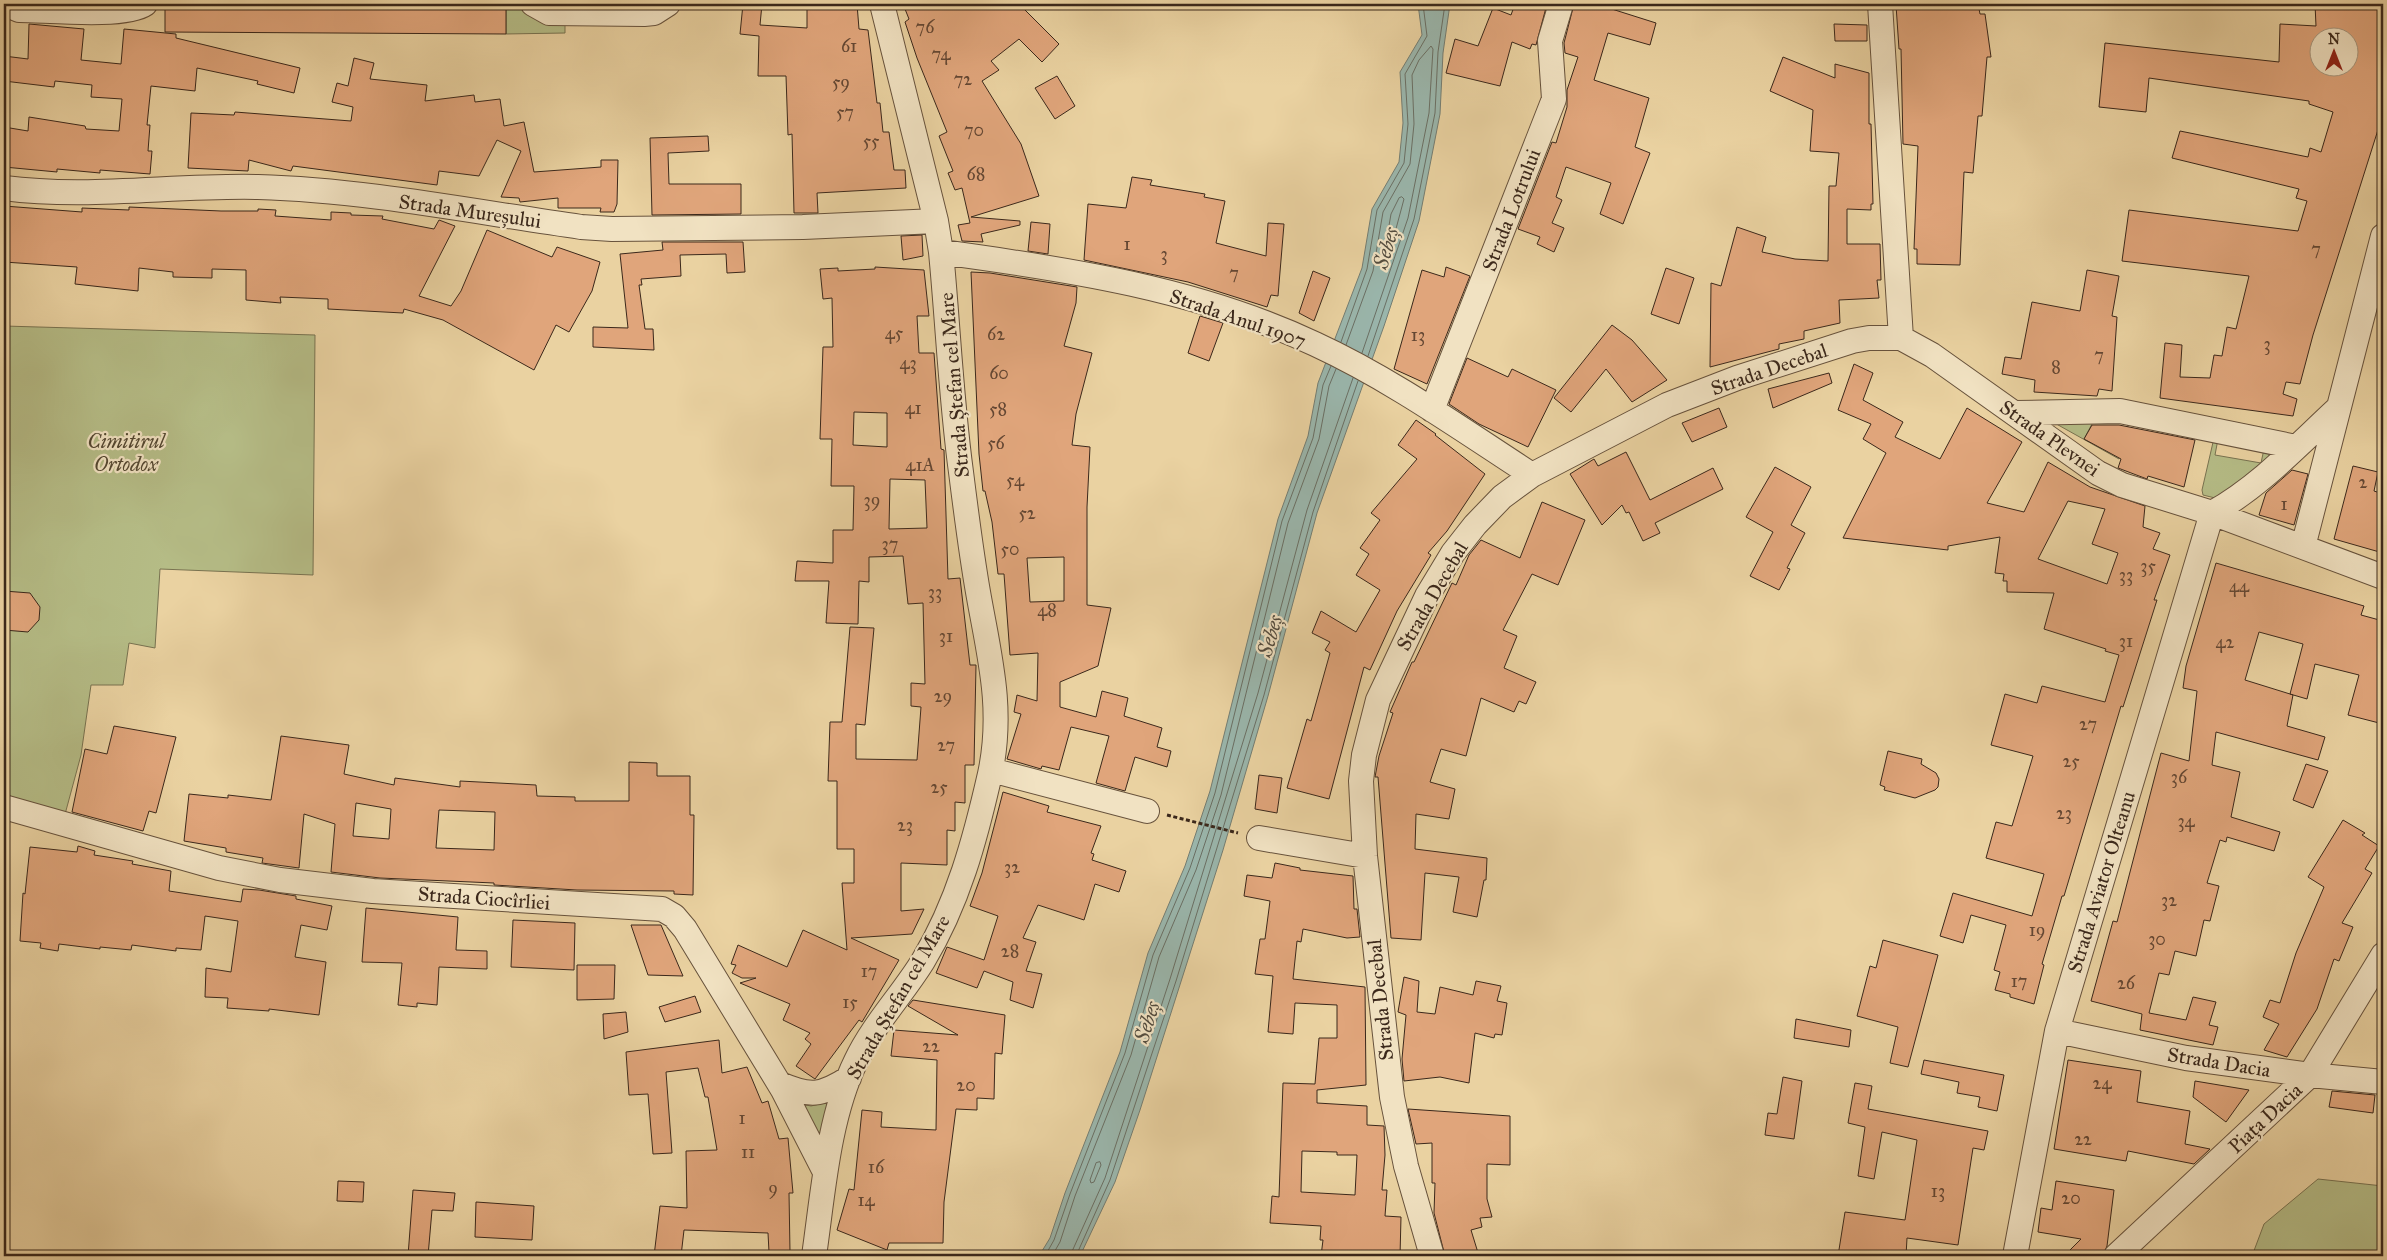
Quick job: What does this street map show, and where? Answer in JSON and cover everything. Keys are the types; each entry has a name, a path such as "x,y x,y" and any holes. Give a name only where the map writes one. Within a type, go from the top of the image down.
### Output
{"street":[{"path":"12,7 119,11 137,8 145,4"},
{"path":"533,4 549,13 644,14 654,13 668,4"},
{"name":"Strada Ștefan cel Mare","path":"814,1256 825,1172 842,1097 856,1061 874,1031 922,963 942,927 958,892 991,770 996,726 996,687 978,591 960,470 941,252 936,220 882,4"},
{"name":"Strada Lotrului","path":"1432,410 1554,99 1550,41 1561,4"},
{"path":"1880,4 1901,338"},
{"name":"Strada Mureșului","path":"4,188 71,192 259,187 382,199 581,227 612,229 803,227 936,220"},
{"path":"2303,547 2383,236"},
{"name":"Strada Anul 1907","path":"941,252 1082,273 1195,300 1252,318 1315,344 1394,386 1532,475"},
{"name":"Strada Decebal","path":"1432,1256 1406,1166 1392,1097 1365,856 1361,781 1364,755 1378,700 1427,596 1453,553 1502,497 1532,475 1667,405 1738,378 1852,341 1886,336 1901,338"},
{"name":"Strada Plevnei","path":"1901,338 1932,355 2098,473 2122,485 2212,514 2383,577"},
{"path":"2212,514 2236,500 2296,448 2337,409"},
{"path":"2015,413 2120,411 2296,448"},
{"name":"Strada Aviator Olteanu","path":"2015,1256 2057,1031 2212,514"},
{"path":"991,770 1147,811"},
{"name":"Strada Ciocîrliei","path":"4,807 219,868 280,880 373,891 662,909 674,916 684,929 780,1084 825,1172"},
{"path":"1259,838 1365,856"},
{"name":"Piața Dacia","path":"2116,1256 2310,1075 2383,954"},
{"name":"Strada Dacia","path":"2057,1031 2186,1058 2310,1075 2383,1082"},
{"path":"780,1084 800,1093 822,1093 849,1078"}],"path":[{"path":"1147,811 1259,838"}],"green space":[{"path":"506,4 526,4 565,21 565,33 506,34"},
{"name":"Cimitirul Ortodox","path":"4,326 315,335 313,575 160,569 155,648 129,643 123,685 91,685 81,755 64,818 4,799"},
{"path":"2094,420 2084,439 2101,448 2126,433 2119,459 2051,421"},
{"path":"2214,438 2218,439 2215,455 2261,463 2264,449 2270,452 2268,459 2223,496 2215,498 2203,495 2202,490"},
{"path":"801,1104 811,1106 827,1104 819,1136"},
{"path":"2318,1179 2383,1186 2383,1256 2252,1256 2264,1224"}],"water":[{"name":"Sebeș","path":"1418,4 1450,4 1443,53 1440,114 1419,221 1384,326 1317,513 1268,696 1223,850 1140,1110 1115,1182 1080,1256 1039,1256 1050,1238 1065,1193 1120,1052 1148,953 1185,866 1210,791 1278,519 1308,436 1318,383 1362,268 1372,209 1399,162 1403,123 1400,72 1422,35"}],"building":[{"path":"165,4 506,4 506,34 165,32"},
{"path":"743,4 762,4 760,25 807,28 807,4 857,4 859,29 868,30 877,103 880,103 883,132 889,132 894,170 905,170 906,188 817,193 818,213 794,213 792,134 788,135 786,76 758,76 759,36 740,34"},
{"path":"903,4 1019,4 1059,44 1042,62 1019,39 991,61 999,70 982,81 1021,144 1039,196 971,217 1020,221 1020,225 981,234 983,242 962,241 958,225 970,223 962,188 955,190 948,173 953,171 939,136 947,132 917,58 905,22 909,19"},
{"path":"1515,4 1547,4 1536,45 1532,44 1530,49 1512,42 1500,86 1446,73 1455,39 1478,46 1493,8 1511,15"},
{"path":"1574,4 1596,4 1656,23 1650,45 1608,33 1594,80 1649,98 1635,147 1650,153 1623,224 1600,214 1611,183 1566,167 1556,197 1562,200 1552,223 1564,228 1554,252 1537,244 1540,237 1518,229 1552,142 1556,143 1567,107 1567,90 1578,57 1565,53 1564,43"},
{"path":"1978,4 1980,14 1985,14 1991,57 1987,57 1982,116 1978,116 1973,173 1964,172 1960,265 1917,264 1917,249 1914,249 1918,146 1903,144 1901,49 1899,49 1896,5"},
{"path":"2315,4 2383,4 2383,114 2313,335 2300,384 2286,382 2283,394 2297,399 2293,416 2160,398 2165,343 2182,345 2180,377 2210,378 2214,355 2222,356 2227,327 2236,329 2249,276 2122,261 2129,210 2298,231 2307,201 2296,198 2299,189 2172,158 2180,131 2308,157 2310,148 2321,152 2333,112 2309,104 2309,101 2149,78 2146,112 2099,107 2105,43 2279,62 2280,24 2316,26"},
{"path":"29,24 84,29 81,60 121,64 124,29 176,34 176,38 300,68 294,93 257,84 258,81 197,68 195,91 151,86 147,125 150,125 148,151 152,151 150,174 100,170 100,173 57,169 57,172 4,167 4,127 28,131 29,117 85,126 86,129 119,131 122,99 91,97 92,85 55,81 54,87 4,81 4,56 28,59"},
{"path":"1834,24 1867,25 1867,41 1835,41"},
{"path":"1783,57 1835,78 1835,64 1869,73 1869,124 1871,124 1873,204 1871,204 1871,210 1847,209 1847,244 1880,244 1881,280 1877,280 1879,298 1839,300 1840,323 1804,331 1804,339 1779,344 1779,349 1710,367 1711,283 1721,286 1737,227 1766,237 1762,252 1795,259 1828,261 1829,186 1836,186 1839,153 1810,151 1813,110 1770,91"},
{"path":"354,58 374,63 370,79 427,85 425,101 474,95 475,102 500,99 504,126 524,122 534,172 601,167 601,160 618,160 617,204 614,212 600,212 601,208 558,208 558,198 520,202 519,198 501,197 521,151 497,140 479,176 439,171 437,185 293,166 291,171 249,160 248,171 188,168 191,113 234,115 235,112 351,121 353,107 332,102 337,83 348,86"},
{"path":"1057,76 1075,106 1055,119 1035,88"},
{"path":"708,136 709,151 668,153 669,184 741,184 741,214 652,215 650,138"},
{"path":"1132,177 1152,180 1150,185 1205,194 1204,197 1225,201 1216,243 1266,256 1268,223 1284,224 1278,296 1271,295 1267,307 1188,282 1084,260 1088,204 1126,208"},
{"path":"4,206 82,212 82,208 129,210 129,207 221,211 258,211 258,209 276,210 275,216 331,220 331,212 351,213 351,215 383,216 382,219 434,229 439,220 455,226 419,296 451,306 461,291 487,230 552,257 557,247 600,262 592,291 569,332 556,325 534,370 443,320 404,309 403,313 328,309 328,299 280,297 281,303 246,300 246,270 212,269 212,278 173,277 173,272 139,268 138,291 75,284 77,267 4,262"},
{"path":"1031,222 1050,224 1048,254 1028,251"},
{"path":"922,235 923,256 903,260 901,236"},
{"path":"662,242 743,242 745,272 727,273 726,254 680,255 681,276 641,279 642,285 639,285 645,329 653,329 654,350 593,347 593,327 628,328 620,254 663,250"},
{"path":"875,267 924,270 929,316 917,316 919,353 934,353 941,449 944,450 948,579 960,578 970,665 976,665 974,765 965,765 965,803 955,802 955,831 947,830 947,865 901,863 901,911 924,909 912,934 851,938 899,960 862,1022 859,1020 815,1079 796,1066 811,1044 805,1039 810,1033 783,1020 790,1004 740,983 756,978 742,978 732,973 736,965 731,964 738,945 787,967 803,930 847,950 842,883 854,883 854,849 837,849 837,781 828,781 830,722 842,722 850,627 874,628 865,725 856,724 856,759 917,760 921,707 911,706 911,683 925,684 923,603 908,604 903,556 869,557 869,582 859,581 858,624 826,623 829,581 795,581 797,561 833,563 833,530 853,530 854,486 831,486 832,439 820,439 823,347 833,347 832,298 823,299 820,269 838,268 838,271 875,269","holes":["854,412 887,413 887,447 853,445","890,479 925,480 927,528 889,529"]},
{"path":"1446,267 1470,276 1427,384 1394,369 1422,270 1444,277"},
{"path":"1666,268 1694,278 1679,324 1651,314"},
{"path":"2087,270 2119,276 2112,316 2117,317 2112,391 2099,389 2097,396 2034,392 2035,380 2002,374 2005,357 2021,359 2032,302 2080,311"},
{"path":"1313,271 1330,278 1314,321 1299,313"},
{"path":"971,272 990,273 1077,287 1076,303 1064,346 1092,353 1076,414 1072,445 1090,447 1087,507 1087,605 1111,608 1098,666 1060,682 1060,707 1096,717 1102,691 1128,698 1124,716 1162,728 1157,747 1171,751 1167,767 1135,757 1125,791 1096,783 1109,736 1071,727 1059,770 1042,766 1041,769 1007,759 1021,714 1014,712 1017,695 1037,701 1038,653 1010,655 1004,574 998,574 992,522 985,491 983,491 979,454","holes":["1064,557 1064,601 1030,602 1027,558"]},
{"path":"1200,316 1223,323 1209,361 1188,353"},
{"path":"1612,325 1632,340 1667,380 1632,402 1606,369 1571,412 1554,398"},
{"path":"1467,358 1508,377 1512,369 1556,390 1528,447 1479,424 1449,404"},
{"path":"1854,364 1873,373 1863,400 1903,422 1895,437 1940,459 1967,408 2022,442 1987,503 2024,512 2048,462 2090,487 2145,506 2143,527 2160,533 2153,549 2170,555 2154,600 2157,600 2123,707 2121,706 2064,896 2062,896 2042,964 2044,965 2034,1004 2010,997 2010,994 1995,990 2000,972 1994,970 2006,925 1971,915 1963,943 1940,936 1953,893 2032,916 2044,874 1986,858 1996,822 2012,826 2033,756 1991,745 2005,694 2037,703 2042,686 2105,702 2119,655 2044,629 2054,593 2007,592 2007,581 2003,581 2004,574 1995,573 2000,537 1948,546 1948,550 1843,538 1886,453 1863,439 1871,424 1838,410","holes":["2068,501 2105,509 2092,544 2118,553 2107,584 2038,559"]},
{"path":"1829,373 1832,383 1773,408 1768,389"},
{"path":"1719,408 1727,427 1692,442 1682,423"},
{"path":"1416,420 1485,474 1447,531 1428,553 1431,555 1397,611 1370,670 1364,667 1329,799 1287,788 1307,719 1311,721 1330,653 1325,650 1330,642 1312,633 1321,611 1356,632 1380,590 1356,575 1369,554 1360,548 1380,520 1371,513 1417,459 1398,445"},
{"path":"2092,425 2119,425 2195,440 2184,487 2148,476 2147,479 2118,468 2121,459 2084,439"},
{"path":"1626,452 1650,500 1713,468 1723,489 1655,523 1660,533 1643,541 1629,512 1626,513 1622,505 1602,525 1570,474 1594,459 1598,466"},
{"path":"2353,466 2378,472 2374,491 2383,494 2383,553 2334,539"},
{"path":"1775,467 1811,487 1791,525 1805,533 1787,568 1790,569 1779,590 1750,576 1773,532 1746,517"},
{"path":"2292,470 2308,474 2294,525 2259,515 2266,493"},
{"path":"1542,502 1585,520 1558,585 1532,574 1503,630 1517,636 1504,668 1536,682 1526,704 1519,701 1514,712 1481,698 1466,756 1441,749 1430,782 1455,789 1449,819 1416,814 1415,849 1487,858 1486,880 1484,880 1477,917 1453,912 1459,877 1425,873 1421,940 1391,938 1378,777 1375,777 1379,756 1393,713 1390,712 1412,662 1414,662 1452,583 1456,585 1469,555 1481,540 1520,558"},
{"path":"2216,563 2364,606 2361,615 2383,621 2383,724 2348,715 2359,675 2315,664 2307,699 2290,694 2293,695 2287,726 2325,737 2318,760 2216,732 2212,765 2240,772 2231,817 2280,832 2274,851 2227,837 2226,842 2220,840 2207,883 2219,886 2210,921 2204,920 2196,956 2175,951 2169,975 2159,973 2149,1013 2186,1020 2193,997 2216,1002 2209,1025 2218,1027 2213,1045 2140,1030 2142,1014 2091,1001 2113,921 2117,922 2161,753 2189,761 2197,691 2183,688 2186,666","holes":["2259,632 2303,644 2290,694 2245,680"]},
{"path":"4,591 30,593 40,607 39,620 28,632 4,630"},
{"path":"114,726 176,737 156,813 149,811 143,831 72,812 85,749 107,754"},
{"path":"281,736 349,745 344,774 394,785 395,778 460,787 460,781 536,785 537,796 575,797 575,801 629,801 629,762 657,763 657,776 690,776 690,815 694,815 693,895 674,894 674,891 577,890 494,885 494,883 380,878 331,872 335,824 304,814 299,868 262,863 263,858 226,852 226,848 184,841 189,794 228,798 228,795 271,800","holes":["356,803 391,809 389,839 353,836","439,810 495,812 494,850 436,848"]},
{"path":"1888,751 1922,759 1921,764 1936,773 1939,779 1938,787 1915,798 1884,790 1885,787 1880,785"},
{"path":"2306,764 2328,771 2313,808 2293,800"},
{"path":"1259,775 1282,778 1277,813 1255,809"},
{"path":"1003,792 1049,806 1047,812 1101,826 1091,853 1094,854 1092,860 1126,871 1119,892 1095,884 1084,920 1038,905 1023,938 1036,942 1026,971 1042,974 1033,1008 1010,1000 1013,982 984,971 977,988 936,973 947,947 984,960 998,916 970,906 982,873"},
{"path":"2343,820 2365,833 2362,835 2379,846 2365,869 2372,873 2342,923 2353,927 2339,961 2334,959 2317,1009 2287,1057 2264,1050 2279,1024 2263,1017 2270,1000 2280,1003 2296,953 2324,887 2308,877"},
{"path":"78,846 95,851 94,855 133,861 132,864 171,871 169,891 241,902 243,889 259,890 296,896 296,899 332,906 327,930 301,925 295,957 326,962 319,1015 269,1009 269,1011 227,1008 228,998 205,997 206,968 231,972 238,921 205,916 201,950 176,948 176,951 132,945 131,950 100,947 100,949 59,944 58,951 40,948 41,943 20,941 23,893 25,894 30,847 77,852"},
{"path":"1275,863 1300,868 1300,870 1353,876 1354,909 1357,909 1360,937 1347,938 1303,929 1301,942 1297,941 1293,979 1365,987 1366,1085 1317,1090 1317,1103 1367,1106 1367,1125 1384,1126 1385,1155 1382,1190 1387,1190 1385,1216 1401,1217 1400,1256 1321,1256 1323,1240 1320,1240 1321,1226 1270,1223 1272,1196 1279,1197 1283,1083 1315,1084 1319,1038 1337,1038 1337,1005 1295,1003 1293,1034 1268,1032 1273,976 1255,974 1260,939 1265,939 1270,901 1244,896 1247,875 1272,878","holes":["1302,1151 1337,1152 1337,1155 1357,1155 1355,1195 1301,1192"]},
{"path":"366,908 458,917 456,950 487,951 487,969 439,967 437,1005 417,1003 417,1007 398,1005 402,963 362,962"},
{"path":"513,920 575,923 574,970 511,967"},
{"path":"631,925 661,925 683,976 648,975"},
{"path":"1883,940 1938,955 1908,1067 1890,1063 1898,1027 1857,1016 1870,966 1876,968"},
{"path":"577,965 615,965 614,999 577,1000"},
{"path":"1404,977 1419,981 1417,1012 1435,1014 1440,987 1473,995 1476,981 1501,986 1497,1001 1507,1003 1502,1035 1495,1034 1494,1038 1475,1033 1469,1083 1440,1077 1404,1081 1402,1059 1406,1015 1398,1012"},
{"path":"695,996 701,1012 665,1022 659,1007"},
{"path":"913,1000 1005,1015 1002,1054 995,1053 994,1099 977,1098 977,1110 956,1109 944,1202 943,1243 889,1243 887,1250 837,1230 849,1189 854,1190 862,1110 882,1112 881,1127 936,1130 937,1060 891,1056 894,1030 958,1035 908,1006"},
{"path":"626,1012 628,1032 604,1039 603,1014"},
{"path":"1796,1019 1851,1030 1849,1047 1794,1038"},
{"path":"719,1040 722,1073 747,1067 762,1103 768,1101 779,1139 788,1138 793,1193 789,1193 790,1252 769,1252 768,1233 684,1230 681,1256 654,1256 660,1206 687,1208 686,1151 717,1150 708,1097 705,1097 698,1068 666,1072 672,1153 653,1154 648,1094 629,1095 626,1052"},
{"path":"1924,1060 2004,1075 1997,1111 1978,1107 1980,1097 1957,1093 1959,1082 1921,1074"},
{"path":"2068,1060 2141,1071 2137,1102 2190,1111 2185,1144 2210,1149 2194,1164 2128,1151 2126,1161 2054,1149"},
{"path":"1783,1077 1802,1081 1794,1139 1765,1135 1768,1113 1777,1114"},
{"path":"2195,1081 2249,1090 2226,1122 2193,1097"},
{"path":"1855,1083 1872,1086 1868,1109 1988,1131 1984,1150 1973,1148 1958,1245 1907,1238 1906,1256 1838,1256 1845,1212 1905,1220 1917,1140 1882,1132 1874,1179 1858,1176 1865,1127 1848,1123"},
{"path":"2332,1091 2375,1095 2373,1113 2329,1107"},
{"path":"1408,1109 1510,1116 1510,1165 1487,1164 1487,1199 1492,1217 1480,1218 1482,1227 1471,1230 1479,1256 1445,1256 1434,1213 1435,1183 1432,1183 1432,1143 1416,1144"},
{"path":"338,1181 364,1182 363,1202 337,1201"},
{"path":"2056,1181 2114,1190 2107,1246 2103,1256 2064,1256 2081,1239 2038,1232 2041,1208 2052,1210"},
{"path":"413,1190 455,1193 453,1211 432,1210 428,1256 408,1256"},
{"path":"476,1202 534,1206 532,1240 475,1237"}]}
